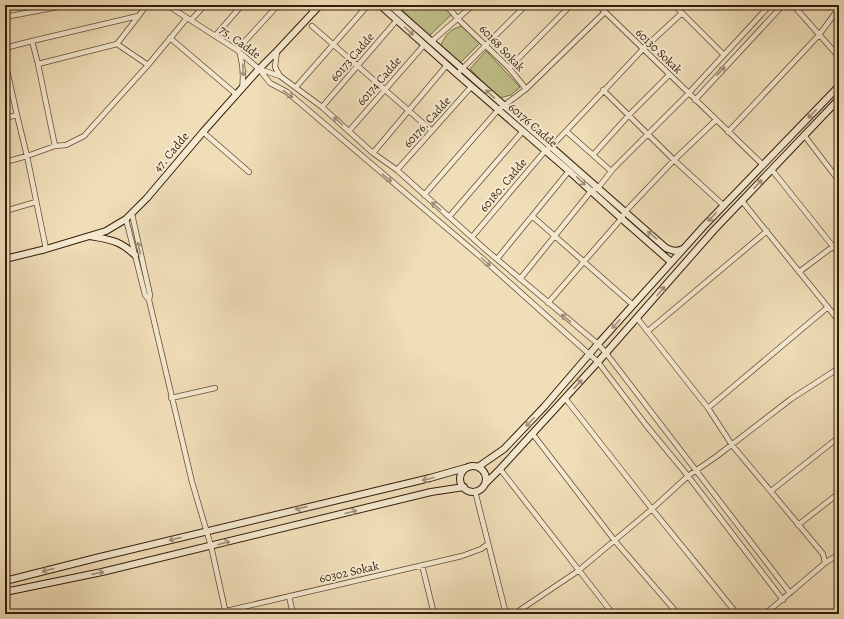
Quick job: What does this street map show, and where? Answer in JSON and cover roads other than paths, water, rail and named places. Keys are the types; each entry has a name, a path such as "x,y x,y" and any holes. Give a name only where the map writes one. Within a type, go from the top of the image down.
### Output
{"main road":[{"name":"47. Cadde","path":"5,259 46,249 106,231 126,219 147,198 259,69 320,5"},
{"name":"60176 Cadde","path":"381,5 471,87 523,131 548,149 569,171 671,262"},
{"path":"390,5 504,106 548,149 598,188 666,248 678,252 684,248"},
{"path":"478,467 504,449 544,407 671,262 839,86"},
{"path":"465,468 460,476 460,480 464,487 467,490 479,490 598,362 742,201 839,99"},
{"path":"88,236 111,240 125,245 135,255"},
{"path":"5,581 206,531 430,478 469,466 478,467 484,472 486,480 484,484"},
{"path":"5,592 102,572 431,492 464,487"}],"street":[{"path":"5,17 68,5"},
{"path":"38,64 117,44 147,5"},
{"name":"75. Cadde","path":"168,5 238,51 259,69 270,83 287,92 472,250 590,354 598,362 646,425 688,476 783,600"},
{"path":"5,162 55,146 66,145 84,136 148,65 170,38 205,5"},
{"path":"214,36 242,5"},
{"path":"170,38 239,92 243,80 243,65 238,51 278,5"},
{"path":"307,5 314,12"},
{"path":"296,87 368,5"},
{"name":"60168 Sokak","path":"446,5 458,19 509,68 526,89"},
{"path":"432,42 473,5"},
{"path":"457,74 526,5"},
{"path":"509,68 571,5"},
{"name":"60130 Sokak","path":"598,5 763,165"},
{"path":"674,5 724,55"},
{"path":"520,279 591,191 598,188 611,171 689,94 770,5"},
{"path":"695,100 783,5"},
{"path":"793,5 839,57"},
{"path":"728,132 819,35 839,8"},
{"path":"424,195 498,110 526,89 605,12"},
{"name":"60180. Cadde","path":"472,237 548,149 643,49 682,13"},
{"path":"5,48 138,16"},
{"name":"60173 Cadde","path":"322,107 397,20"},
{"path":"312,26 432,131"},
{"path":"32,41 55,146"},
{"path":"117,44 148,65"},
{"name":"60174 Cadde","path":"349,131 384,89 424,45"},
{"path":"277,51 275,67 280,76"},
{"path":"5,61 6,72 27,156 46,249"},
{"path":"373,153 448,65"},
{"path":"259,69 280,76 322,107 373,153 397,170 520,279 598,344 790,593"},
{"path":"593,155 629,115 669,75"},
{"name":"60176. Cadde","path":"397,170 471,87"},
{"path":"604,90 674,160 724,206"},
{"path":"5,118 17,115"},
{"path":"548,303 622,219 625,212 674,160 716,120"},
{"path":"449,217 523,131"},
{"path":"566,131 611,171"},
{"path":"203,132 249,172"},
{"path":"804,135 839,181"},
{"path":"772,170 839,254"},
{"path":"497,259 569,171"},
{"path":"742,201 839,321"},
{"path":"5,211 36,202"},
{"path":"132,214 150,294 148,300"},
{"path":"532,216 633,305"},
{"path":"126,219 145,294 148,300 192,482 211,546 225,612"},
{"path":"648,331 767,231"},
{"path":"799,272 839,242"},
{"path":"708,408 828,307"},
{"path":"638,318 708,408 732,445 823,554 825,563"},
{"path":"514,614 578,571 615,541 688,476 732,445 791,398 839,368"},
{"path":"171,398 215,388"},
{"path":"565,398 736,614"},
{"path":"532,433 615,541 678,614"},
{"path":"771,491 839,437"},
{"path":"500,469 613,614"},
{"path":"475,491 506,614"},
{"path":"798,525 839,493"},
{"name":"60302 Sokak","path":"213,614 462,556 481,549 488,544"},
{"path":"765,614 825,563 839,554"},
{"path":"422,566 434,614"},
{"path":"289,596 293,614"}]}
